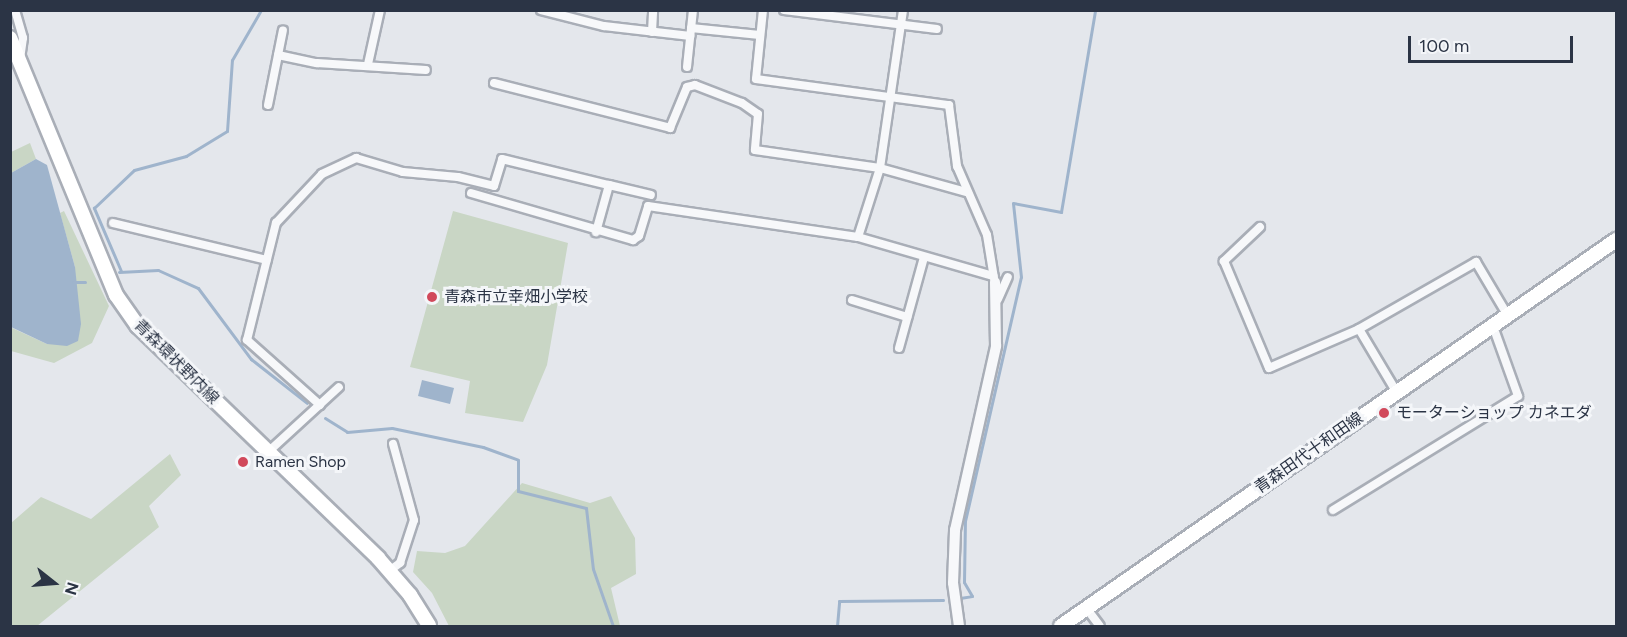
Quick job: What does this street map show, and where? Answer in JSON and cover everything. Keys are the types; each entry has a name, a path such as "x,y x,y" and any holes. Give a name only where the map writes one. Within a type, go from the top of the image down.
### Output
{"main road":[{"name":"青森環状野内線","path":"10,38 116,295 138,326 389,571 429,627"},
{"name":"青森田代十和田線","path":"1061,627 1396,391 1617,240"}],"street":[{"path":"15,10 23,38 20,62"},
{"path":"368,64 380,10"},
{"path":"541,10 652,32 760,34"},
{"path":"652,32 653,10"},
{"path":"687,68 693,10"},
{"path":"763,10 756,79 949,105 966,192 987,235 998,298 995,354 955,530 953,583 959,627"},
{"path":"784,10 831,14 901,26 936,29"},
{"path":"858,237 880,168 903,10"},
{"path":"268,105 283,30"},
{"path":"278,55 316,63 368,64 426,70"},
{"path":"494,83 670,128 687,87 695,85 742,102 758,114 755,150 880,168 966,192"},
{"path":"320,405 247,340 280,218 322,174 356,158 403,172 458,177 494,186 502,159 651,195"},
{"path":"596,232 609,185"},
{"path":"471,193 596,232 633,240 639,236 648,206 858,237 994,279"},
{"path":"113,223 267,260"},
{"path":"1260,227 1224,261 1269,368 1359,329 1476,262 1508,316"},
{"path":"899,348 924,257"},
{"path":"998,298 1008,277"},
{"path":"852,300 907,317"},
{"path":"1333,510 1518,396 1493,326"},
{"path":"1359,329 1396,391"},
{"path":"268,452 339,387"},
{"path":"389,571 400,562 414,520 393,444"},
{"path":"1087,609 1100,627"}],"green space":[{"path":"30,143 36,159 11,173 11,152"},
{"path":"64,211 109,306 92,343 54,363 11,351 10,327 47,344 75,267 60,213"},
{"path":"453,211 568,243 547,365 523,422 465,413 470,381 410,367"},
{"path":"170,454 181,475 149,506 159,527 37,626 11,626 11,523 41,497 91,519"},
{"path":"522,483 590,503 611,496 635,538 636,574 611,588 620,626 449,626 432,593 413,572 417,551 445,553 465,546"}],"water":[{"path":"36,159 47,165 75,267 81,324 78,341 67,346 47,344 11,327 11,173"},
{"path":"422,380 454,388 450,404 418,396"}],"waterway":[{"path":"121,271 94,208 134,170 186,156 227,131 232,60 261,10"},
{"path":"960,598 972,596 964,582 965,521 1021,277 1013,203 1061,212 1095,10"},
{"path":"119,272 158,270 198,288 251,359 307,403"},
{"path":"73,282 85,282"},
{"path":"325,418 347,432 392,428 483,447 518,460 518,491 586,508 593,569 613,626"},
{"path":"837,626 839,601 943,600"}],"place":[{"name":"青森市立幸畑小学校","path":"432,297"},
{"name":"モーターショップ カネエダ","path":"1384,413"},
{"name":"Ramen Shop","path":"243,462"}]}
